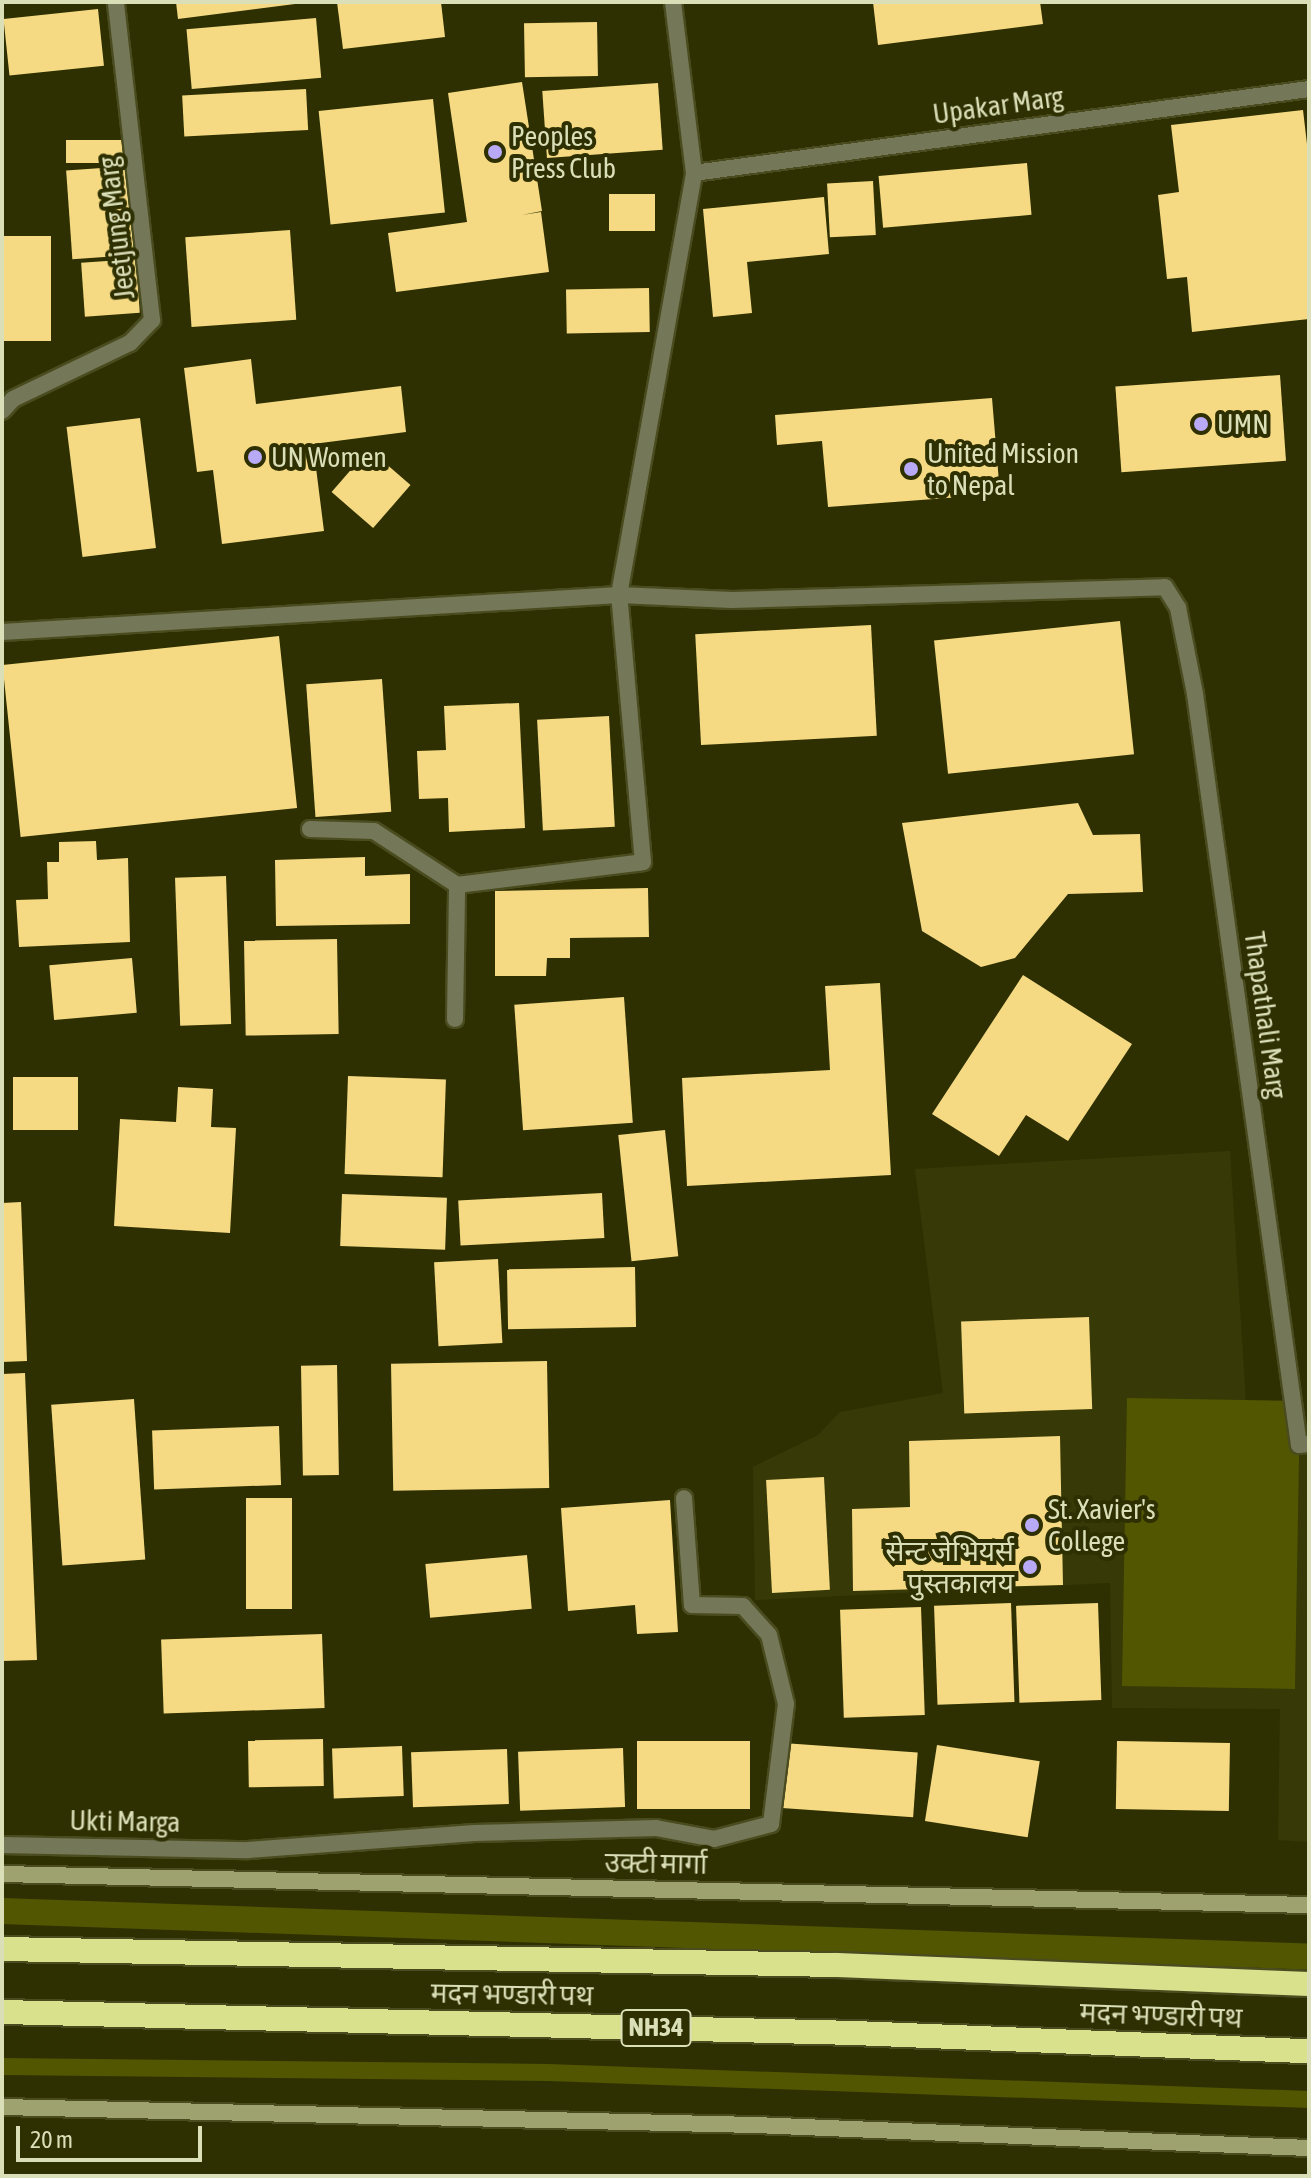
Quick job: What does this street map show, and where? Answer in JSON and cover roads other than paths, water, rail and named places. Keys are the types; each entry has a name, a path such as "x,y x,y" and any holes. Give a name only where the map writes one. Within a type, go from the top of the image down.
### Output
{"highway":[{"name":"मदन भण्डारी पथ","path":"2,1949 837,1965 1309,1984"},
{"name":"मदन भण्डारी पथ","path":"2,2012 854,2033 1309,2051"}],"street":[{"name":"Jeetjung Marg","path":"2,411 13,399 130,343 152,320 116,2"},
{"path":"310,829 374,831 457,885 643,862 619,595 694,173 673,2"},
{"name":"Upakar Marg","path":"694,173 1309,89"},
{"name":"Thapathali Marg","path":"619,595 732,600 1165,587 1178,608 1195,694 1299,1445 1309,1444"},
{"path":"2,632 619,595"},
{"path":"455,1019 457,885"},
{"name":"Ukti Marga","path":"2,1845 248,1850 568,1830 656,1828 714,1839 771,1824 786,1704 769,1635 743,1606 692,1605 684,1498"},
{"name":"उक्टी मार्गा","path":"2,1874 1309,1905"},
{"path":"2,2107 755,2125 1309,2148"}],"place":[{"name":"Peoples Press Club","path":"495,152"},
{"name":"UMN","path":"1201,424"},
{"name":"UN Women","path":"255,457"},
{"name":"United Mission to Nepal","path":"911,469"},
{"name":"St. Xavier's College","path":"1032,1525"},
{"name":"सेन्ट जेभियर्स पुस्तकालय","path":"1030,1567"}]}
